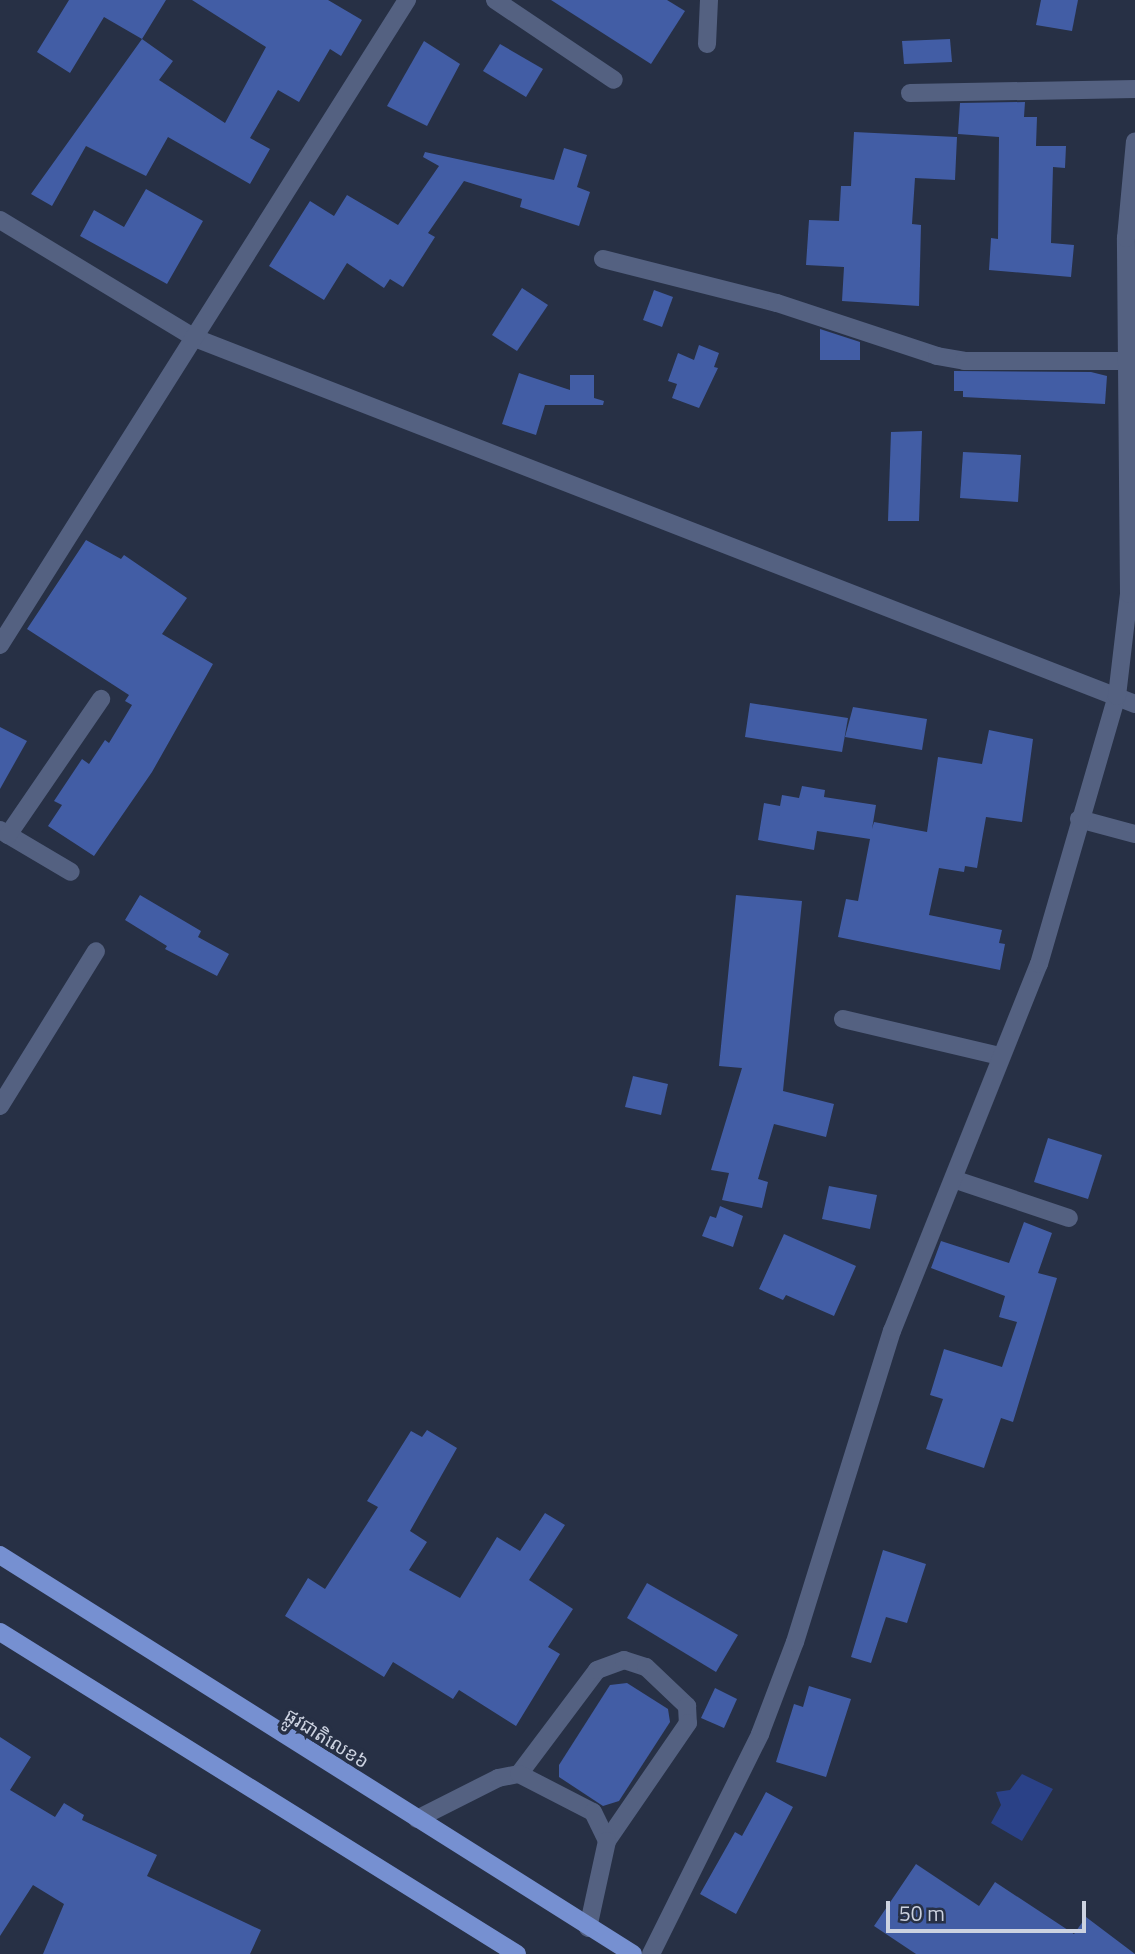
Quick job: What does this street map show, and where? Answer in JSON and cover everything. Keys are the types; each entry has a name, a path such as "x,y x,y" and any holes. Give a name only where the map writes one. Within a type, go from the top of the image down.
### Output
{"main road":[{"name":"ផ្លូវជាតិលេខ៦","path":"0,1555 632,1954"},
{"path":"0,1632 517,1954"}],"street":[{"path":"0,645 406,0"},
{"path":"495,0 614,80"},
{"path":"707,44 709,0"},
{"path":"910,93 1135,89"},
{"path":"651,1954 760,1734 795,1642 892,1331 956,1180 1000,1056 1039,964 1116,696 1129,594 1126,238 1135,141"},
{"path":"0,220 195,338 1135,704"},
{"path":"603,259 777,303 937,356 964,361 1129,361"},
{"path":"71,872 4,833 101,699"},
{"path":"1079,819 1135,834"},
{"path":"0,1106 96,951"},
{"path":"843,1019 1000,1056"},
{"path":"956,1180 1069,1218"},
{"path":"519,1774 597,1671 624,1660 646,1667 687,1706 688,1723 607,1842 588,1928"},
{"path":"417,1819 498,1778 519,1774 593,1812 607,1842"}],"water":[{"path":"1022,1774 1053,1789 1022,1841 991,1823 1001,1805 996,1792 1010,1790"}],"building":[{"path":"69,0 166,0 142,39 104,17 70,73 37,52"},
{"path":"192,0 328,0 362,20 341,56 330,49 299,102 278,90 250,138 270,149 250,184 168,137 146,176 86,146 52,206 31,194 142,39 173,61 159,80 225,123 266,47"},
{"path":"551,0 667,0 685,11 651,64"},
{"path":"1041,0 1078,0 1072,31 1036,25"},
{"path":"950,39 952,62 904,64 902,41"},
{"path":"424,41 460,64 427,126 387,106"},
{"path":"500,44 543,69 526,97 483,71"},
{"path":"1025,102 1024,117 1037,117 1036,146 1066,146 1065,168 1053,167 1051,243 1074,245 1071,277 989,270 991,238 998,239 999,137 958,134 960,103"},
{"path":"854,132 957,137 955,180 915,178 912,224 921,225 919,306 842,301 844,267 806,265 809,220 839,221 841,186 851,186"},
{"path":"564,148 587,155 577,187 590,192 579,226 520,207 522,199 464,181 428,233 435,237 403,287 390,279 384,288 347,263 324,300 269,266 310,201 334,216 347,195 398,225 439,166 423,157 425,152 554,180"},
{"path":"146,189 203,221 167,284 80,236 94,210 124,227"},
{"path":"522,288 548,305 517,351 492,335"},
{"path":"654,290 673,297 662,327 643,320"},
{"path":"820,329 860,342 860,360 820,360"},
{"path":"699,345 719,353 714,367 718,368 699,408 672,398 677,384 668,381 678,353 694,360"},
{"path":"954,371 1091,372 1107,376 1105,404 963,397 963,391 954,391"},
{"path":"519,373 570,390 570,375 594,375 594,398 604,401 603,405 545,405 536,435 502,424"},
{"path":"922,431 919,521 888,521 891,432"},
{"path":"963,452 1021,455 1018,502 960,498"},
{"path":"86,540 121,559 124,555 187,598 162,634 213,664 152,772 94,856 48,826 62,805 54,801 82,759 89,764 105,740 109,743 132,705 125,701 129,695 27,629"},
{"path":"750,703 848,718 842,752 745,737"},
{"path":"853,707 927,719 922,750 845,737"},
{"path":"0,727 27,741 0,789"},
{"path":"989,730 1033,739 1022,822 986,817 977,868 965,866 964,872 939,868 929,915 1002,930 999,943 1005,944 1000,970 838,937 846,899 858,901 870,839 817,831 814,850 758,840 764,803 780,806 782,795 799,798 802,786 825,790 824,797 876,805 872,829 874,822 927,832 938,757 982,764"},
{"path":"140,895 201,931 198,937 229,954 217,976 165,949 167,946 125,920"},
{"path":"736,895 802,901 783,1091 834,1104 826,1137 774,1124 758,1179 768,1182 762,1208 722,1200 729,1173 711,1170 742,1068 719,1066"},
{"path":"633,1076 668,1084 661,1115 625,1107"},
{"path":"1048,1138 1102,1155 1088,1199 1034,1182"},
{"path":"829,1186 877,1195 870,1229 822,1219"},
{"path":"720,1206 743,1216 733,1247 702,1236 710,1216 716,1218"},
{"path":"1024,1222 1052,1233 1038,1273 1057,1278 1013,1422 1001,1418 984,1468 926,1449 943,1399 930,1395 944,1349 1002,1367 1017,1322 999,1317 1005,1296 931,1268 941,1241 1009,1263"},
{"path":"784,1234 856,1266 834,1316 786,1295 783,1300 759,1289"},
{"path":"427,1430 457,1448 410,1531 427,1542 409,1570 460,1598 497,1537 520,1551 545,1513 565,1525 529,1580 573,1609 548,1647 560,1654 516,1726 459,1690 453,1699 393,1662 384,1677 285,1616 308,1578 325,1589 378,1507 367,1501 411,1431 422,1437"},
{"path":"883,1550 926,1564 907,1623 886,1617 871,1663 851,1657"},
{"path":"647,1583 738,1635 716,1672 627,1618"},
{"path":"627,1683 668,1709 670,1722 619,1801 603,1806 559,1777 559,1765 610,1685"},
{"path":"809,1686 851,1699 826,1777 776,1762 794,1704 803,1707"},
{"path":"715,1688 737,1699 724,1728 701,1718"},
{"path":"0,1737 31,1757 10,1790 55,1817 64,1803 84,1815 82,1820 157,1855 147,1876 261,1930 250,1954 43,1954 64,1904 33,1885 0,1936"},
{"path":"766,1792 793,1807 736,1914 700,1894 735,1832 742,1836"},
{"path":"916,1864 979,1906 995,1882 1074,1934 1086,1917 1135,1954 916,1954 874,1926"}]}
